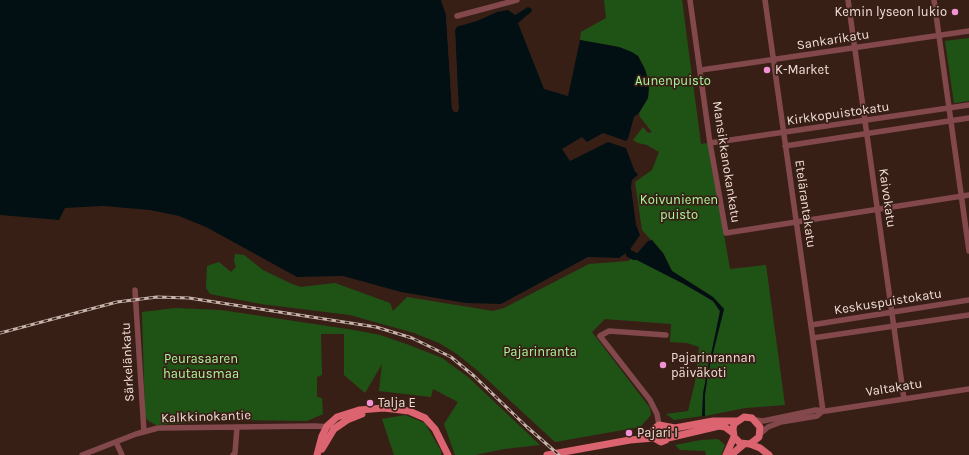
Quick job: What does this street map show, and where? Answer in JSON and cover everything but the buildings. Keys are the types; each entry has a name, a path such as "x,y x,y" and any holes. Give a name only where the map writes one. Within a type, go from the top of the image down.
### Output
{"main road":[{"path":"318,455 322,436 337,418 347,413 397,408 417,413 425,418 436,429 448,455"},
{"path":"636,439 656,427 667,428 691,426 713,421 737,421 744,417 756,420 760,426 760,448"},
{"path":"726,455 734,435 733,429 737,421"},
{"path":"547,455 636,439 654,438 661,442 668,438 719,426 725,427 747,444 760,448 769,455"},
{"path":"654,438 652,434 656,427"},
{"path":"667,428 669,431 668,438"},
{"path":"731,455 759,437"}],"street":[{"path":"457,16 516,0"},
{"name":"Mansikkanokankatu","path":"690,0 710,143 726,233 796,222"},
{"name":"Etelärantakatu","path":"765,0 823,411"},
{"name":"Kaivokatu","path":"848,0 904,399"},
{"path":"934,0 969,251"},
{"name":"Sankarikatu","path":"701,70 969,31"},
{"name":"Kirkkopuistokatu","path":"710,143 969,105"},
{"name":"Kirkkopuistokatu","path":"785,146 969,118"},
{"path":"796,222 969,195"},
{"name":"Särkelänkatu","path":"134,290 144,432"},
{"name":"Keskuspuistokatu","path":"811,325 969,300"},
{"name":"Keskuspuistokatu","path":"813,338 969,315"},
{"path":"656,427 657,414 650,400 600,336 609,331 666,335"},
{"name":"Valtakatu","path":"756,420 763,421 816,410 823,411 969,389"},
{"name":"Valtakatu","path":"759,437 768,427 781,422 817,416 823,411"},
{"path":"235,454 237,427"},
{"name":"Kalkkinokantie","path":"82,455 158,428 330,428"},
{"path":"116,442 122,455"}],"green space":[{"name":"Koivuniemen puisto","path":"604,0 682,0 701,144 708,143 730,269 766,265 785,405 745,408 705,416 705,395 708,373 724,309 713,297 672,271 663,253 642,230 635,182 652,170 659,152 647,145 633,140 643,127 648,133 652,132 640,117 639,113 648,98 649,87 647,74 638,56 619,47 580,40 581,32 606,18"},
{"path":"969,38 969,101 954,103 945,41"},
{"name":"Pajarinranta","path":"235,254 244,255 263,270 292,284 301,287 335,283 390,303 393,311 407,297 493,311 504,308 589,264 628,261 633,258 684,284 713,301 720,311 714,344 706,372 702,416 674,420 666,414 688,411 695,382 699,347 687,343 670,342 671,324 605,319 592,332 650,408 651,415 640,427 555,442 478,371 457,354 439,343 414,333 350,315 261,304 210,294 206,288 207,266 219,262 231,272 236,267 234,261"},
{"name":"Peurasaaren hautausmaa","path":"176,308 221,310 354,330 380,335 409,345 442,358 468,377 540,445 504,449 475,455 455,455 444,424 458,402 433,389 431,397 379,391 382,364 365,393 344,375 344,334 321,334 322,375 317,377 317,397 322,398 323,414 307,421 233,420 156,425 147,420 145,415 142,312"},
{"path":"405,415 425,423 441,451 441,455 394,455 382,419"},
{"path":"718,439 725,445 721,455 706,455 705,451 680,450 675,445 701,440"}],"shaded area":[{"path":"0,0 441,0 446,15 452,109 454,112 458,112 456,27 477,21 497,12 508,10 515,15 528,7 532,9 531,12 518,23 544,89 568,96 580,40 619,47 632,52 638,56 645,69 649,87 648,98 639,113 634,117 628,139 626,141 603,133 587,142 582,137 562,149 570,161 608,142 626,148 635,172 638,175 632,180 631,187 636,225 640,235 631,248 630,255 626,253 619,258 588,257 501,304 466,303 401,292 343,276 297,277 206,227 179,216 150,210 103,206 65,208 59,220 0,215"},
{"path":"652,240 663,253 672,271 713,297 724,309 708,373 705,395 705,416 702,416 703,393 720,311 713,301 684,284 633,258 648,241"}],"pier":[{"path":"446,15 448,15 454,108 456,110 453,30 455,26 458,25 455,30 459,109 456,112 452,109"}],"waterway":[{"path":"630,254 634,256"}],"railway":[{"path":"0,333 117,302 157,297 189,298 376,327 412,338 451,357 474,376 527,427 559,455"}],"place":[{"name":"Kemin lyseon lukio","path":"955,12"},
{"name":"K-Market","path":"767,70"},
{"name":"Pajarinrannan päiväkoti","path":"663,365"},
{"name":"Talja E","path":"370,403"},
{"name":"Pajari I","path":"629,433"}],"park label":[{"name":"Aunenpuisto","path":"673,81"}]}
